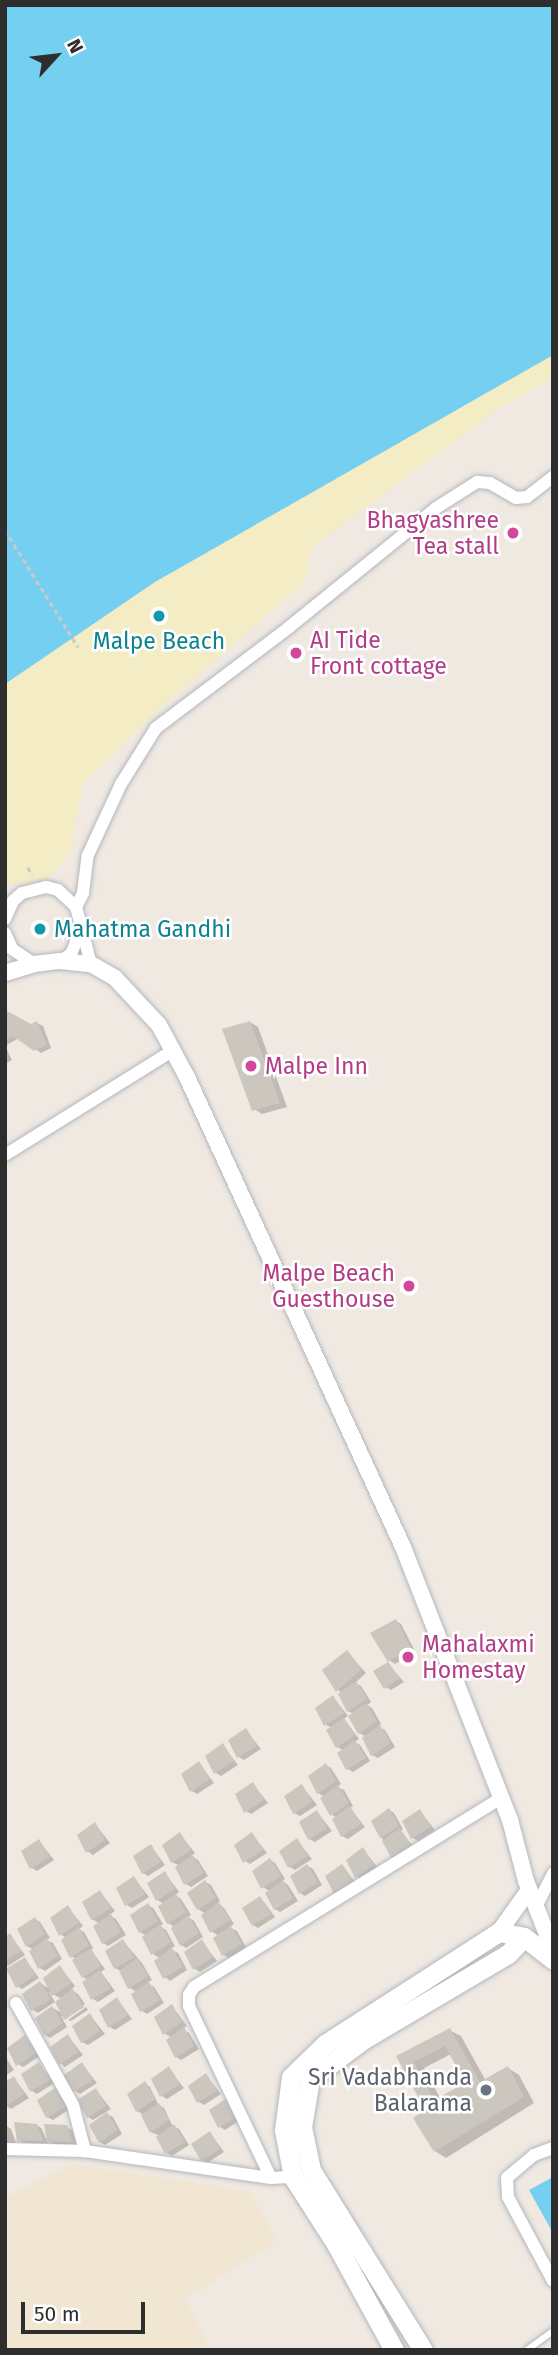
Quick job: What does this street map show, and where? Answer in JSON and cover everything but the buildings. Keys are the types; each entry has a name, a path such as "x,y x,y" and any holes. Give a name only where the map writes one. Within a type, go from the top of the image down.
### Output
{"main road":[{"path":"394,2350 336,2244 293,2177 284,2130 291,2077 325,2044 499,1932 524,1937 553,1960"},
{"path":"423,2350 311,2170 302,2127 310,2079 364,2039 508,1954 524,1937"}],"street":[{"path":"76,907 83,893 88,855 121,784 156,728 447,501 477,482 490,483 516,498 527,497 553,477"},
{"path":"5,919 13,901 33,888 58,890 76,907 91,964"},
{"path":"60,961 71,954 81,931"},
{"path":"5,933 12,949 34,964"},
{"path":"5,973 34,964 60,961 91,964 115,978 159,1025 403,1547 501,1798 529,1890 553,1950"},
{"path":"5,1155 172,1051"},
{"path":"271,2178 189,2006 189,1994 194,1987 501,1798"},
{"path":"536,1907 553,1873"},
{"path":"499,1932 529,1890"},
{"path":"16,2003 72,2105 85,2151"},
{"path":"553,2148 534,2155 507,2178 508,2197 553,2281"},
{"path":"5,2149 85,2151 271,2178 293,2177"}],"lane":[{"path":"527,2350 553,2331"}],"path":[{"path":"5,530 78,647"}],"shaded area":[{"path":"72,2164 250,2191 277,2241 185,2299 210,2350 5,2350 5,2197"}],"sand":[{"name":"Malpe Beach","path":"553,303 553,377 498,409 313,546 305,582 157,711 83,783 70,855 45,881 5,885 5,648"}],"water":[{"path":"5,5 553,5 553,355 155,582 5,684"},
{"path":"553,2177 553,2233 529,2190"}],"place":[{"name":"Bhagyashree Tea stall","path":"513,533"},
{"name":"Malpe Beach","path":"159,616"},
{"name":"AI Tide Front cottage","path":"296,653"},
{"name":"Mahatma Gandhi","path":"40,929"},
{"name":"Malpe Inn","path":"251,1066"},
{"name":"Malpe Beach Guesthouse","path":"409,1286"},
{"name":"Mahalaxmi Homestay","path":"408,1657"},
{"name":"Sri Vadabhanda Balarama","path":"486,2090"}]}
